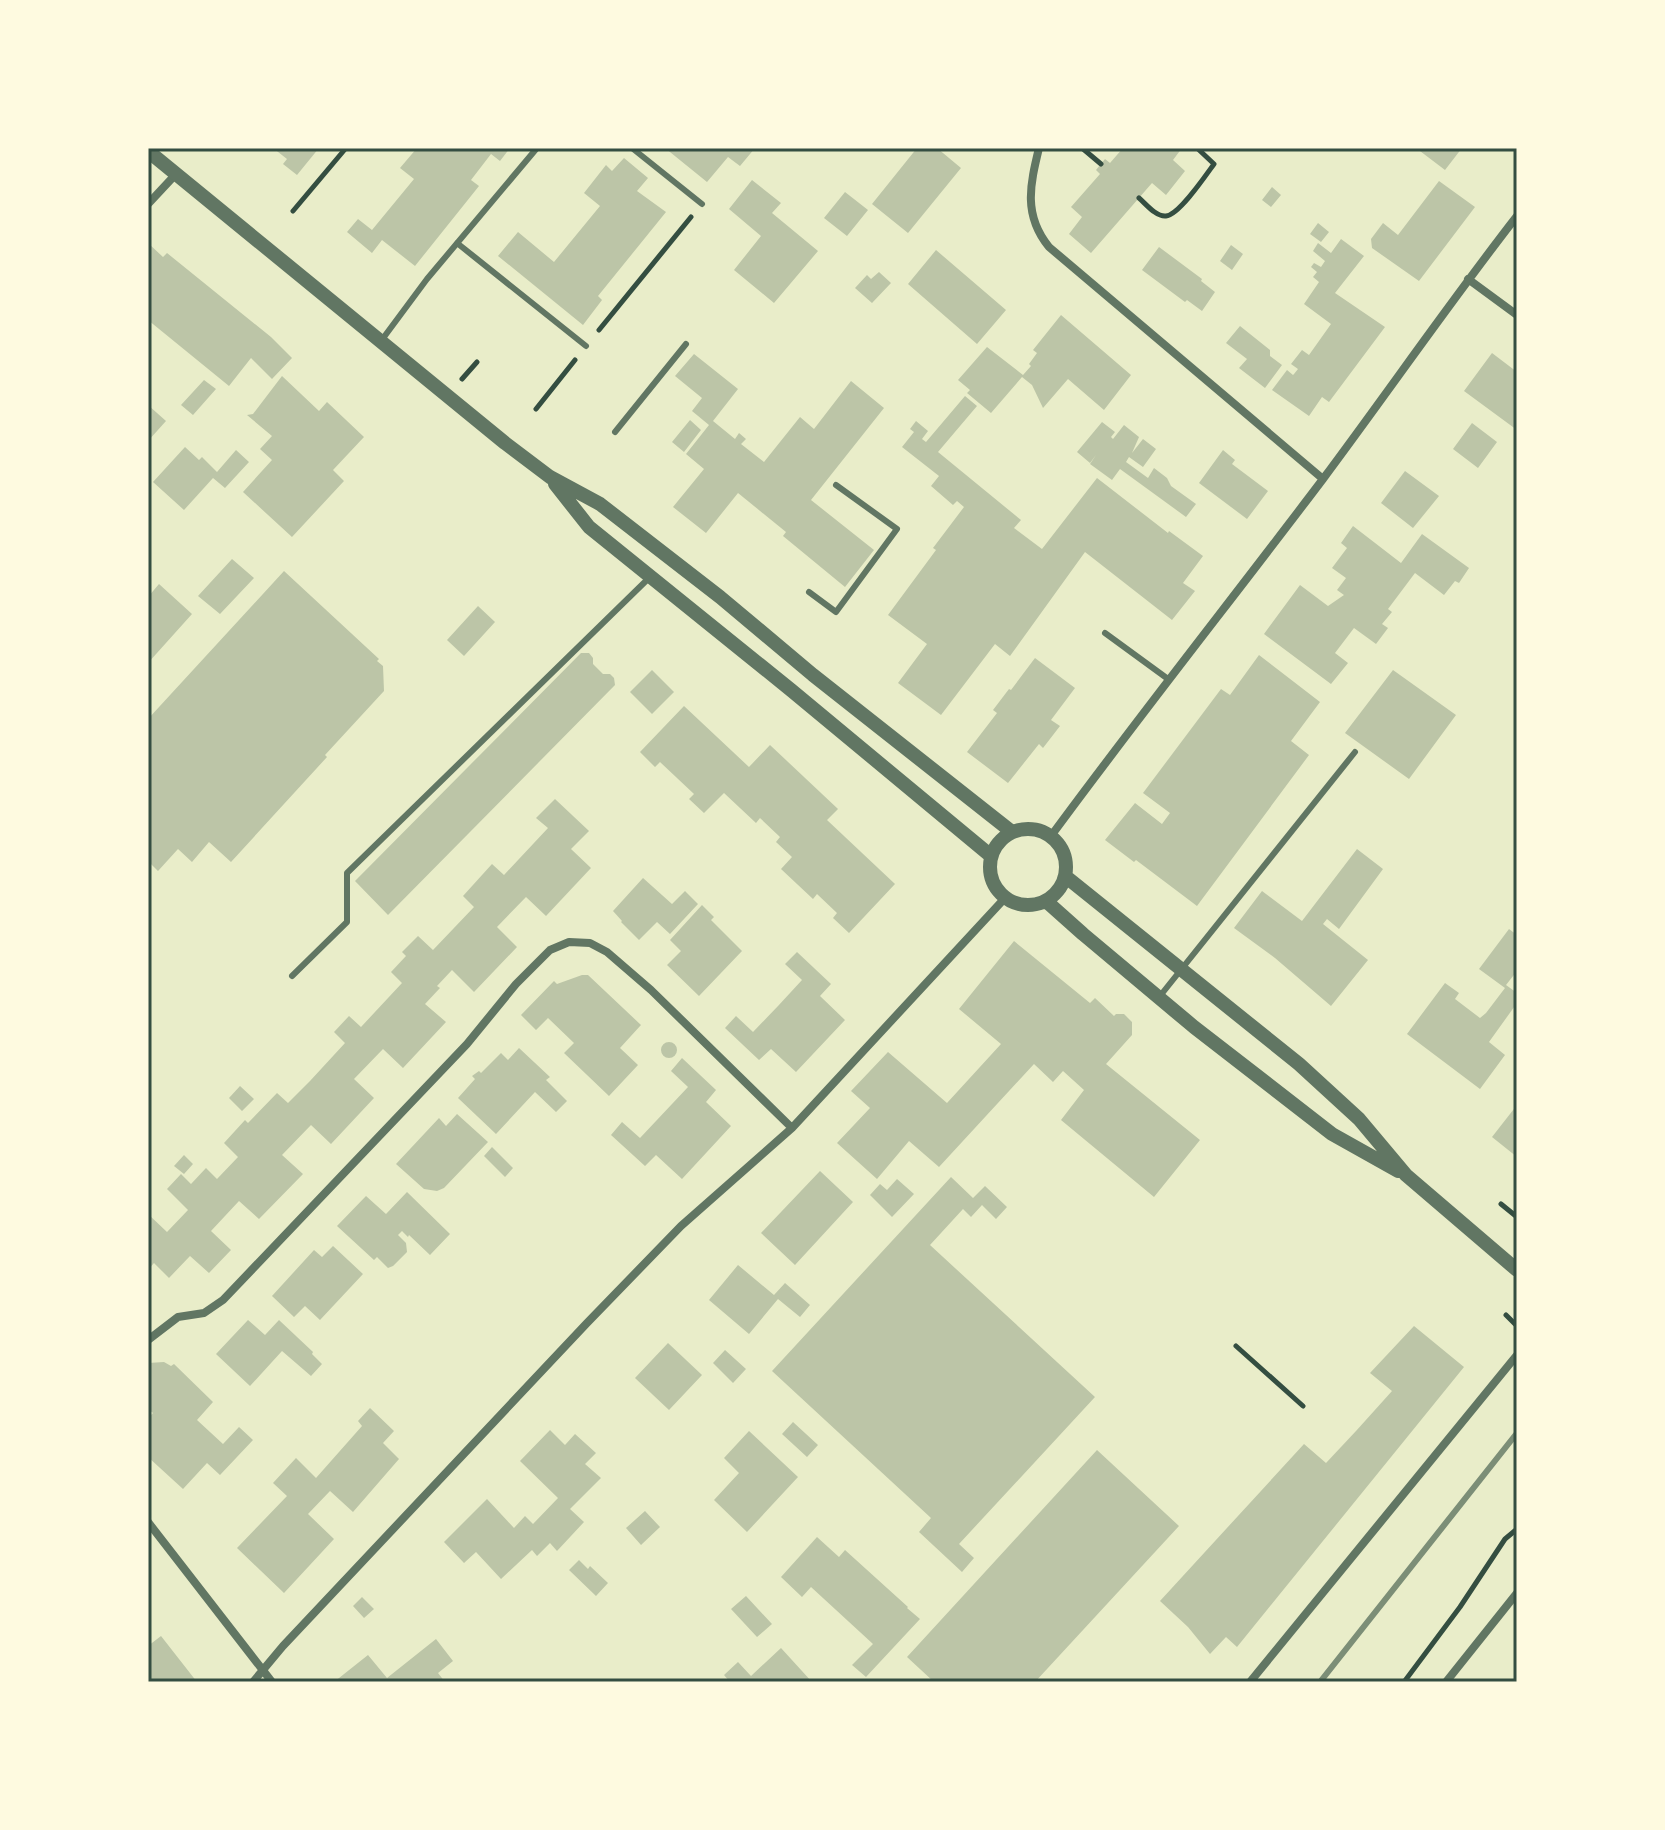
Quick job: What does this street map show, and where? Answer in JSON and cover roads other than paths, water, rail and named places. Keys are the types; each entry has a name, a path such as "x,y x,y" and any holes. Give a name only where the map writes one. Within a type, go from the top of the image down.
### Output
{"street":[{"path":"1039,148 1030,189 1031,214 1049,247 1323,479"},
{"path":"148,151 437,388 550,477 612,513 1012,832"},
{"path":"148,204 176,174"},
{"path":"1051,836 1323,479 1517,216"},
{"path":"1468,279 1517,315"},
{"path":"550,477 589,527 991,856"},
{"path":"1028,828 1051,836 1061,847 1066,861 1062,886 1046,901 1029,905 1005,898 991,879 991,856 999,842 1012,832 1028,828"},
{"path":"1065,876 1299,1064 1359,1119 1406,1175 1517,1270"},
{"path":"253,1682 445,1473 681,1226 792,1128 1005,898"},
{"path":"1046,901 1159,997 1332,1134 1406,1175"},
{"path":"148,1340 178,1317 204,1313 223,1300 467,1044 516,984 558,945 590,943 607,952 651,990 792,1128"},
{"path":"1250,1682 1517,1355"},
{"path":"148,1522 272,1682"},
{"path":"1446,1682 1517,1593"}],"lane":[{"path":"381,341 427,279 537,148"},
{"path":"632,148 702,204"},
{"path":"457,243 586,346"},
{"path":"615,432 686,344"},
{"path":"809,592 836,612 897,529 836,485"},
{"path":"292,976 347,922 347,873 651,576"},
{"path":"1105,633 1168,679"},
{"path":"1159,997 1355,752"}],"railway":[{"path":"1320,1682 1517,1433"}]}
